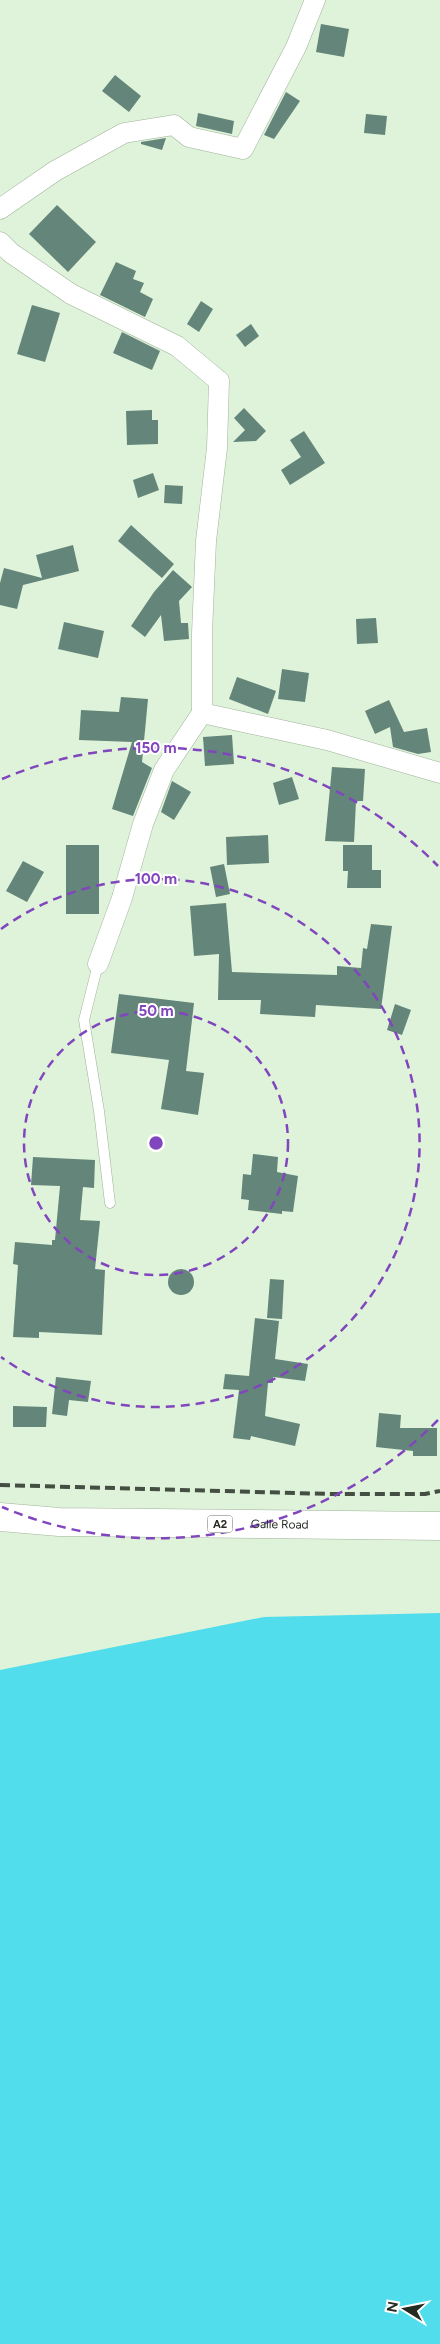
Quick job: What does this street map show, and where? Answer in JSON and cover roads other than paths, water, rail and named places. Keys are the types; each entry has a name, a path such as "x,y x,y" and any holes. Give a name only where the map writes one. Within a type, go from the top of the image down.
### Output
{"highway":[{"name":"Galle Road","path":"0,1517 59,1522 440,1526"}],"street":[{"path":"0,209 55,171 124,132 174,125 189,137 243,149 296,47 315,0"},
{"path":"0,242 11,253 71,294 177,346 219,381 217,448 206,550 202,633 202,713 164,770 143,824 122,898 98,964"},
{"path":"202,713 327,740 440,773"}],"lane":[{"path":"98,964 84,1020 110,1203"}],"water":[{"path":"440,1613 440,2344 0,2344 0,1670 264,1617"}],"railway":[{"path":"0,1485 332,1494 425,1494 440,1491"}]}
